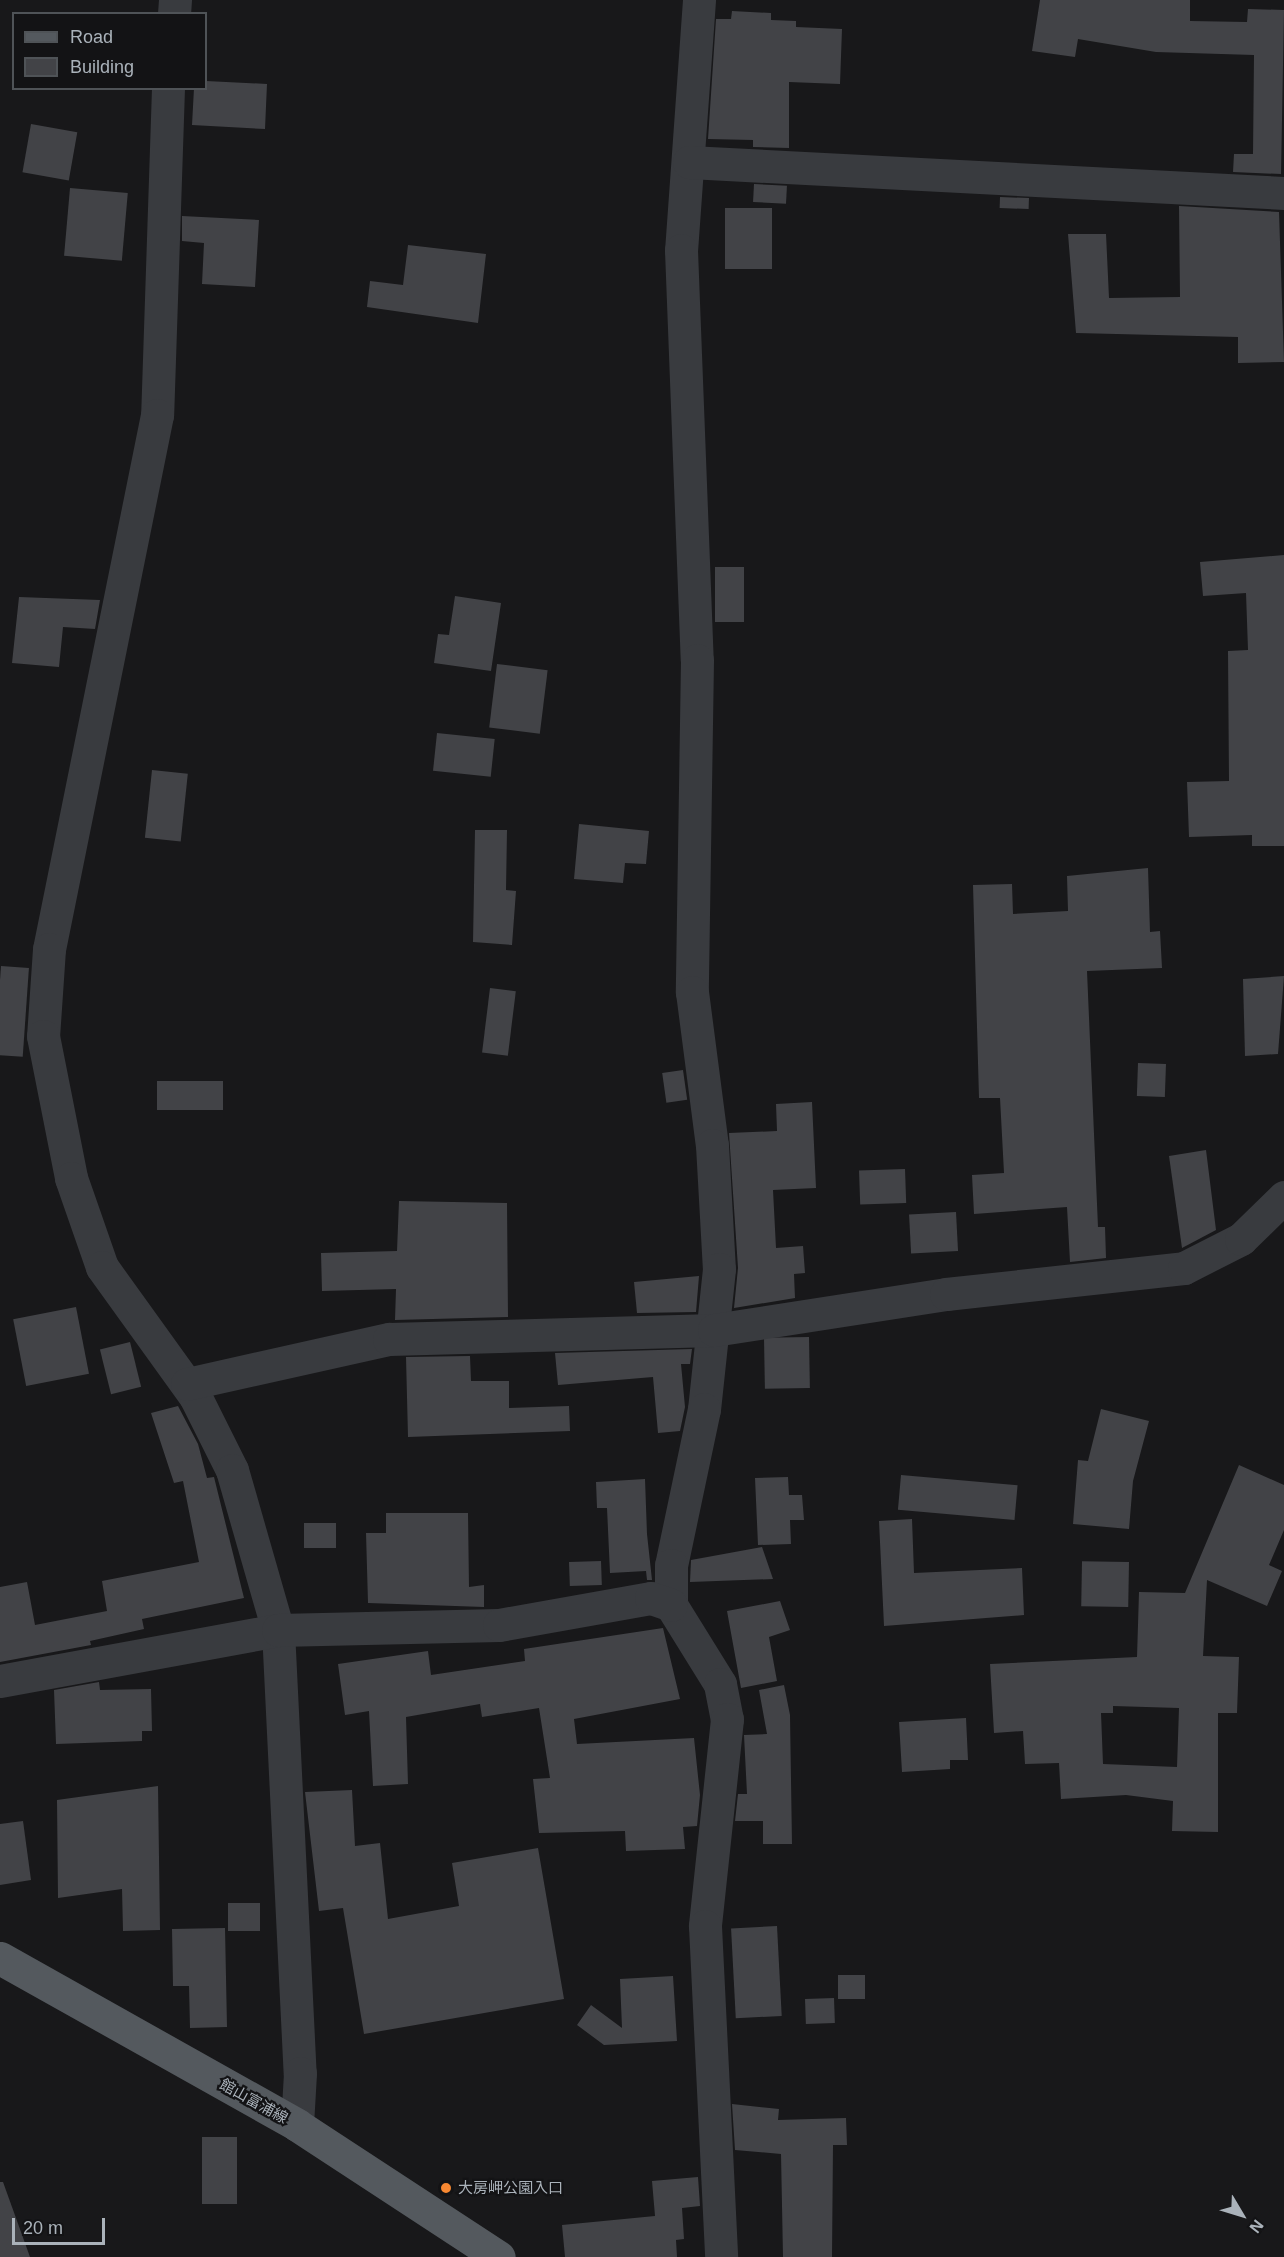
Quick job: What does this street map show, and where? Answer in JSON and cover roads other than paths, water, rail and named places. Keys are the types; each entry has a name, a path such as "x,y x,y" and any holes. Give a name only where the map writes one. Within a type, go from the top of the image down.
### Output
{"main road":[{"name":"館山富浦線","path":"0,1958 297,2125 499,2257"}],"street":[{"path":"699,0 681,250 697,660 692,992 712,1145 718,1269 714,1330 704,1409 671,1564 671,1605 720,1684 727,1719 705,1926 721,2257"},
{"path":"168,90 158,415 49,949 43,1036 71,1178 102,1267 187,1384 232,1470 278,1630 298,2026 297,2125"},
{"path":"689,162 1284,193"},
{"path":"187,1384 389,1339 714,1330 946,1294 1184,1268 1241,1239 1284,1197"},
{"path":"0,1682 278,1630 499,1625 651,1598 671,1605"}],"place":[{"name":"大房岬公園入口","path":"446,2188"}]}
